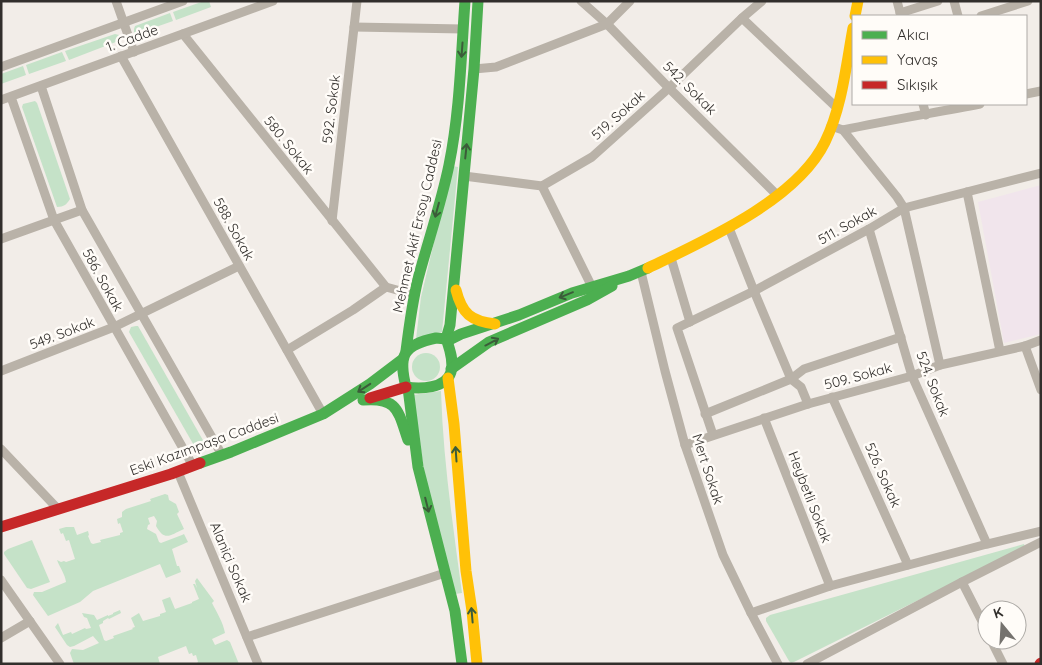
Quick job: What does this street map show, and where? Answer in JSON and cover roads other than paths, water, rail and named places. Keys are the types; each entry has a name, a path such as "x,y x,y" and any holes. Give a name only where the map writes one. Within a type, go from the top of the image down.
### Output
{"main road":[{"name":"Mehmet Akif Ersoy Caddesi","path":"405,355 414,295 449,164 458,101 465,1"},
{"path":"477,664 466,571 447,340 474,69 478,1"},
{"path":"856,15 858,1"},
{"path":"418,468 407,387 402,365 405,355 412,346 419,342 436,338 447,340 519,315 572,293 641,272 729,228 778,196 794,183 816,159 827,137 837,108 852,33"},
{"path":"323,414 407,387 429,387 438,384 489,342 587,300 629,276"},
{"path":"454,280 458,301 470,317 478,321 494,324"},
{"name":"Eski Kazımpaşa Caddesi","path":"1,527 178,472 323,414 370,384 405,355"},
{"path":"363,400 377,398 394,406 397,411 418,468 455,611 462,664"}],"street":[{"path":"116,1 134,52"},
{"path":"1,66 183,1"},
{"name":"1. Cadde","path":"1,100 273,1"},
{"name":"592. Sokak","path":"332,221 357,1"},
{"name":"542. Sokak","path":"581,1 607,24 778,196"},
{"path":"474,69 496,67 607,24 630,1"},
{"name":"519. Sokak","path":"542,186 592,157 762,1"},
{"path":"897,1 901,15 938,1"},
{"path":"954,1 958,15"},
{"path":"984,15 1028,1"},
{"path":"742,18 837,108"},
{"path":"354,27 463,29"},
{"name":"580. Sokak","path":"183,34 386,287"},
{"name":"588. Sokak","path":"122,56 323,414"},
{"name":"586. Sokak","path":"41,86 82,210 222,455"},
{"path":"1027,94 1041,91"},
{"name":"586. Sokak","path":"12,97 54,220 193,466"},
{"path":"923,105 926,115"},
{"path":"831,126 843,130 975,105"},
{"path":"843,130 904,208 940,365"},
{"name":"511. Sokak","path":"705,414 677,328 754,291 904,208 1041,173"},
{"path":"464,176 542,186 592,287"},
{"path":"967,192 1000,352"},
{"path":"1,239 82,210"},
{"path":"729,228 791,379 801,387 808,404"},
{"name":"524. Sokak","path":"869,229 912,376 987,544"},
{"path":"671,258 690,322"},
{"name":"549. Sokak","path":"1,371 114,327 239,266"},
{"name":"Mert Sokak","path":"641,272 685,445 723,555 778,664"},
{"path":"287,350 353,310 386,287 414,295"},
{"path":"712,435 705,414 791,379 804,369 901,337"},
{"name":"509. Sokak","path":"685,445 808,404 912,376 940,365 1025,346 1041,340"},
{"path":"1025,346 1041,390"},
{"name":"526. Sokak","path":"832,397 908,565"},
{"name":"Heybetli Sokak","path":"764,418 830,586"},
{"path":"1,449 58,509"},
{"name":"Alaniçi Sokak","path":"178,472 258,664"},
{"path":"751,613 830,586 1041,531"},
{"path":"808,664 1041,542"},
{"path":"247,637 445,573"},
{"path":"1,580 60,664"},
{"path":"962,582 977,611"},
{"path":"1,638 30,621"},
{"path":"996,650 1003,664"}]}
